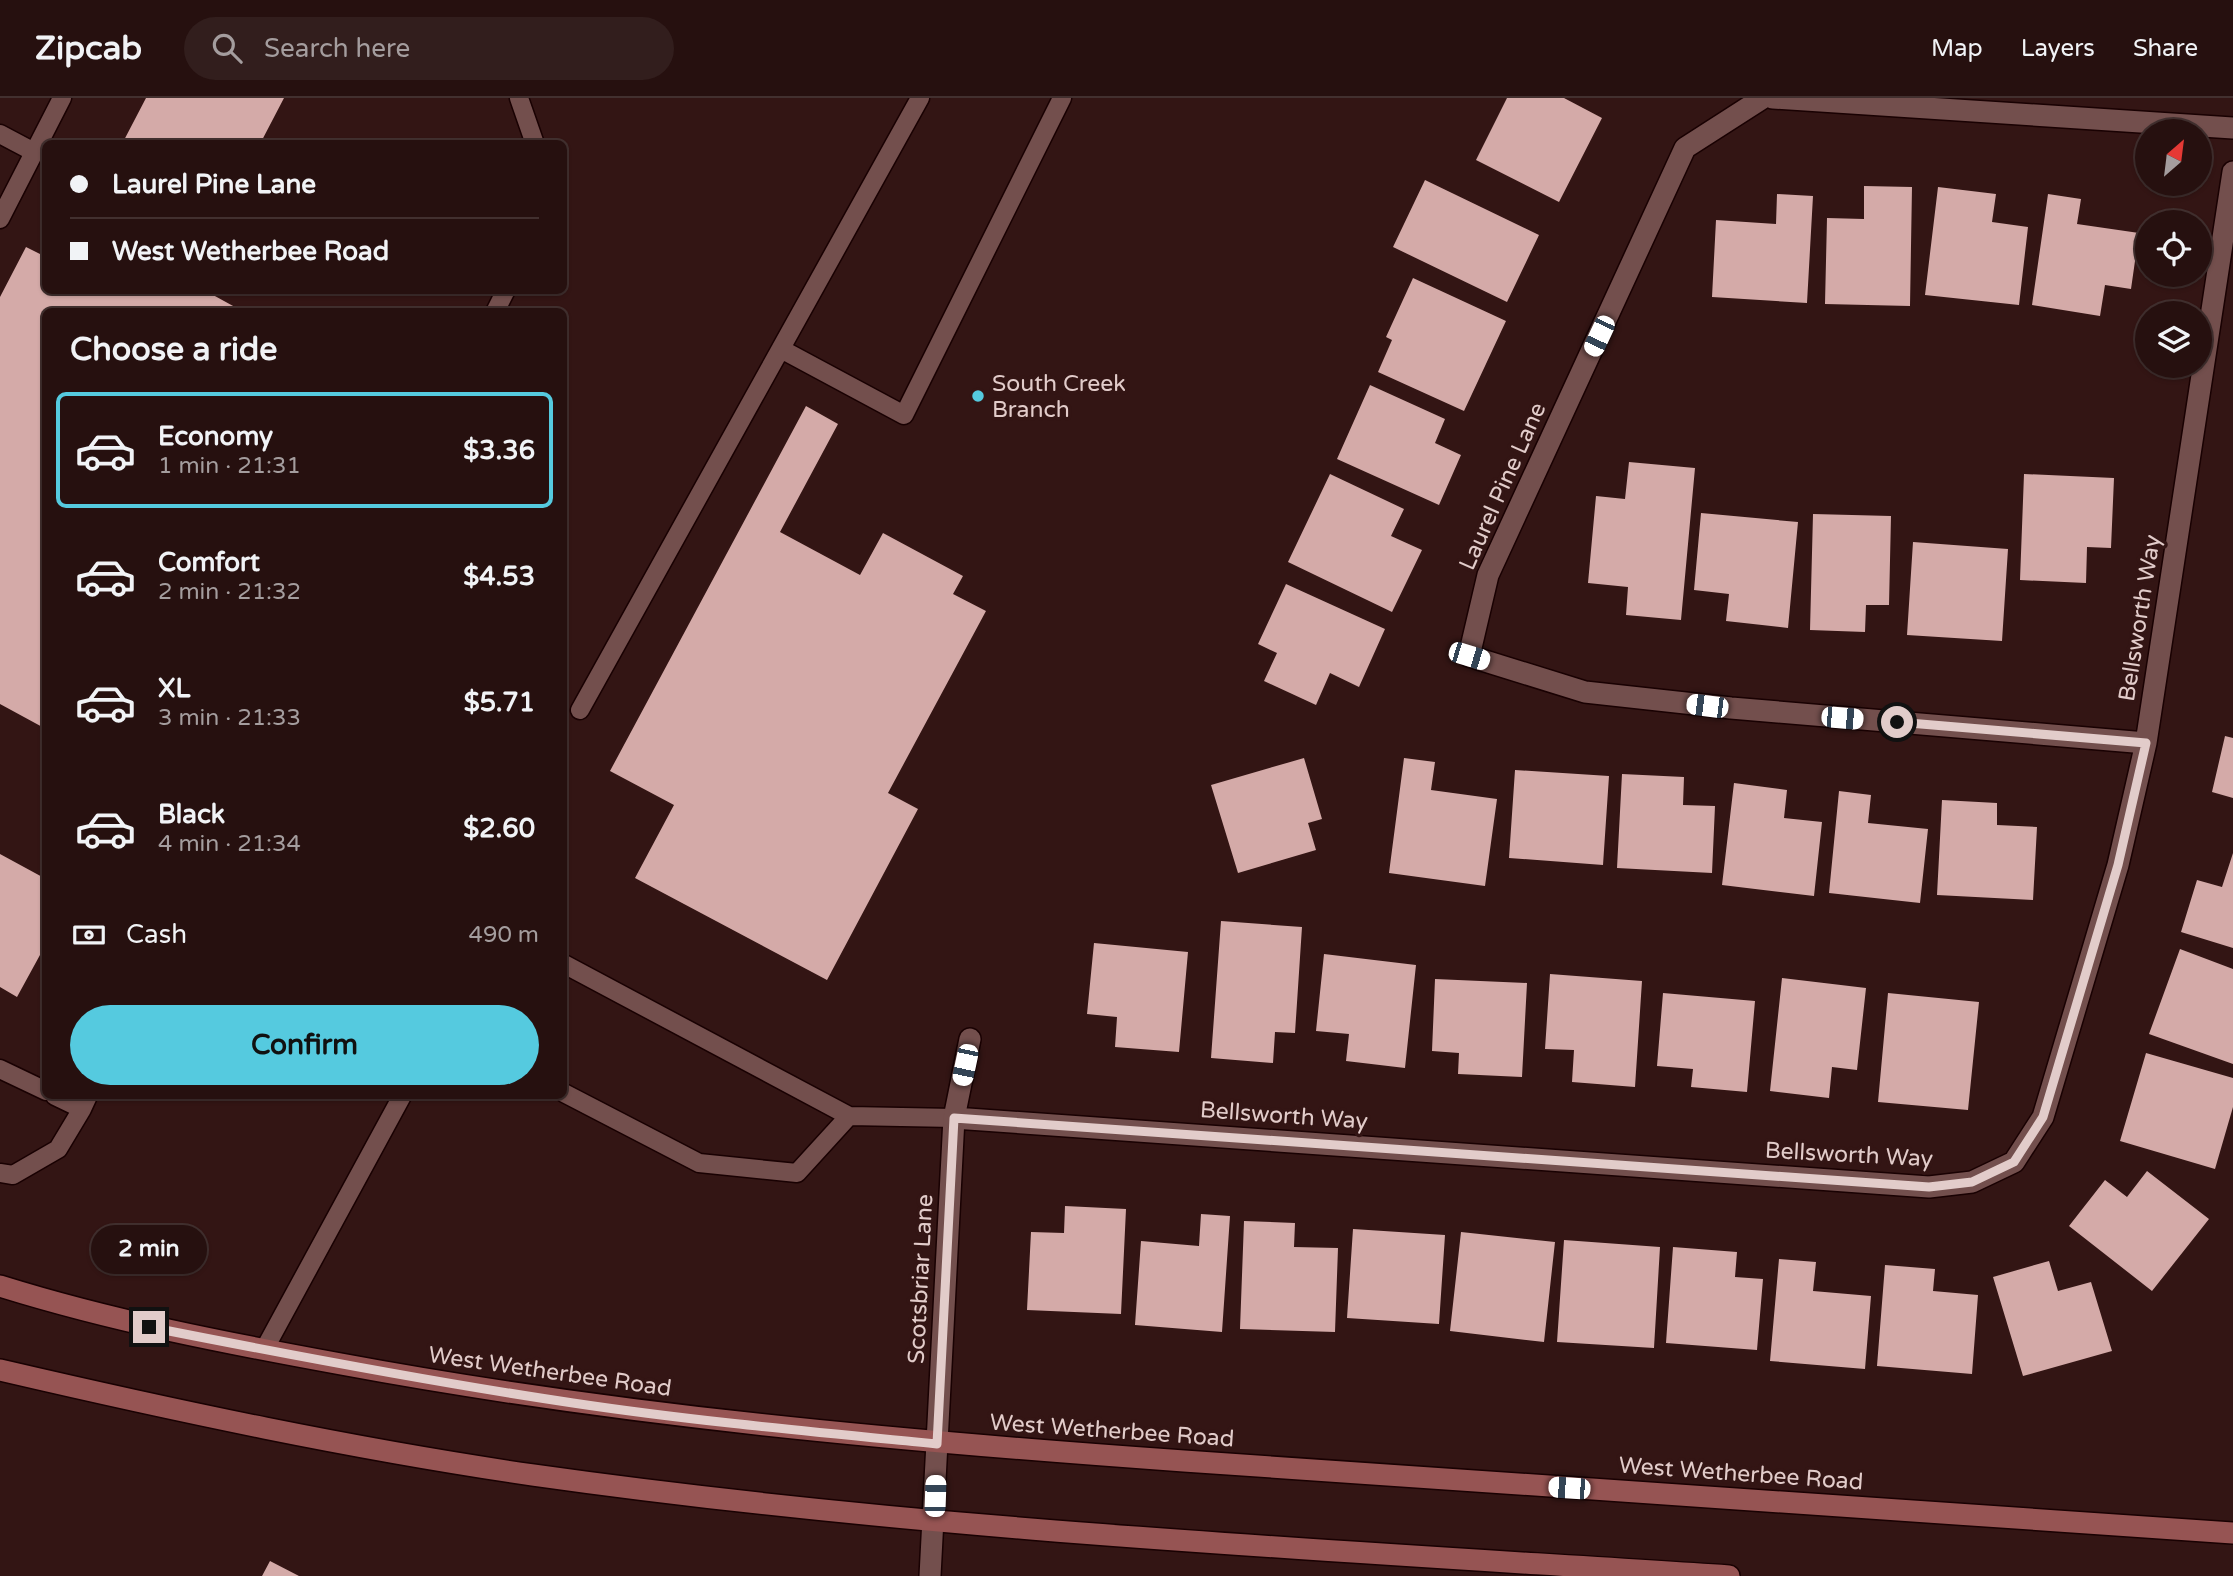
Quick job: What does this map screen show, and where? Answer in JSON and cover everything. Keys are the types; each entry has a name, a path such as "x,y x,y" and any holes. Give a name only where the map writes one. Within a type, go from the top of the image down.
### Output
{"street":[{"name":"Laurel Pine Lane","path":"1763,98 1685,148 1488,576 1469,656 1585,692 1731,709 2146,743"},
{"path":"1773,98 2233,128"},
{"name":"Bellsworth Way","path":"954,1118 1929,1187 1972,1182 2014,1162 2043,1117 2118,865 2146,743 2233,172"},
{"name":"Scotsbriar Lane","path":"930,1576 954,1118 970,1039"},
{"name":"West Wetherbee Road","path":"0,1286 149,1327 432,1381 588,1405 937,1444 2233,1533"},
{"path":"0,1370 240,1424 410,1455 672,1493 934,1522 1729,1576"}],"lane":[{"path":"0,219 62,98"},
{"path":"519,98 534,140"},
{"path":"580,710 920,98"},
{"path":"781,349 904,415 1062,98"},
{"path":"0,134 34,152"},
{"path":"567,966 849,1116 954,1118"},
{"path":"0,1069 42,1089"},
{"path":"567,1095 699,1163 797,1173 849,1116"},
{"path":"264,1350 400,1099"},
{"path":"0,1173 13,1175 58,1149 85,1102"}],"building":[{"path":"146,98 284,98 262,140 124,140"},
{"path":"1507,98 1564,98 1602,118 1559,202 1476,160"},
{"path":"1425,180 1539,235 1507,302 1393,247"},
{"path":"1864,186 1912,187 1910,306 1825,304 1827,218 1864,219"},
{"path":"1938,187 1996,194 1992,222 2028,227 2019,305 1925,295"},
{"path":"1777,194 1813,196 1807,303 1712,297 1716,220 1776,224"},
{"path":"2048,194 2081,199 2077,224 2135,232 2131,289 2105,285 2100,316 2032,305"},
{"path":"26,247 42,255 42,294 211,294 237,308 42,308 42,727 0,704 0,297"},
{"path":"1413,278 1506,321 1464,411 1378,372 1392,340 1386,337"},
{"path":"1370,385 1445,419 1435,443 1461,455 1439,505 1337,459"},
{"path":"806,406 838,424 780,532 860,575 883,533 963,576 953,594 986,611 888,793 918,809 827,980 635,878 674,805 610,771"},
{"path":"1629,462 1695,468 1681,620 1626,615 1628,587 1588,583 1596,496 1625,499"},
{"path":"1330,474 1404,509 1391,536 1422,550 1392,612 1288,562"},
{"path":"2024,474 2114,478 2111,548 2087,547 2086,583 2020,580"},
{"path":"1701,513 1798,522 1788,628 1726,621 1729,594 1694,590"},
{"path":"1813,514 1891,516 1889,605 1866,605 1865,632 1810,630"},
{"path":"1913,542 2008,549 2002,641 1907,635"},
{"path":"1286,584 1385,629 1359,687 1330,673 1316,705 1264,681 1277,653 1258,644"},
{"path":"2225,736 2233,738 2233,798 2212,792"},
{"path":"1304,758 1322,819 1308,823 1316,850 1238,873 1211,785"},
{"path":"1404,758 1435,762 1431,790 1497,799 1485,886 1389,873"},
{"path":"1515,770 1609,776 1603,865 1509,858"},
{"path":"1622,774 1684,777 1683,805 1715,806 1712,873 1617,868"},
{"path":"1734,783 1787,790 1784,818 1822,822 1814,896 1722,885"},
{"path":"1839,791 1871,795 1868,823 1928,829 1920,903 1829,893"},
{"path":"1942,800 1997,803 1997,825 2037,827 2033,900 1937,895"},
{"path":"2233,853 2233,948 2181,932 2197,880 2222,887"},
{"path":"0,854 42,877 42,951 17,997 0,987"},
{"path":"1221,921 1302,927 1295,1033 1275,1032 1273,1063 1211,1058"},
{"path":"1094,943 1188,952 1179,1052 1115,1047 1117,1017 1087,1014"},
{"path":"2180,949 2233,969 2233,1064 2149,1034"},
{"path":"1324,954 1416,965 1405,1068 1346,1061 1349,1034 1316,1031"},
{"path":"1550,974 1642,981 1635,1087 1572,1082 1574,1050 1545,1049"},
{"path":"1782,978 1866,988 1857,1070 1832,1067 1829,1098 1770,1091"},
{"path":"1435,979 1527,983 1522,1077 1458,1074 1459,1053 1432,1051"},
{"path":"1663,993 1755,1001 1747,1092 1691,1087 1693,1069 1657,1066"},
{"path":"1888,993 1979,1002 1968,1110 1878,1102"},
{"path":"2146,1053 2233,1078 2233,1107 2215,1169 2120,1141"},
{"path":"2147,1171 2209,1219 2152,1291 2069,1226 2105,1180 2127,1197"},
{"path":"1065,1206 1126,1209 1121,1314 1027,1310 1031,1232 1064,1233"},
{"path":"1201,1214 1230,1216 1222,1332 1135,1325 1141,1241 1199,1246"},
{"path":"1244,1221 1295,1223 1294,1247 1338,1248 1335,1332 1240,1329"},
{"path":"1353,1229 1445,1235 1439,1324 1347,1318"},
{"path":"1461,1232 1555,1242 1544,1342 1450,1331"},
{"path":"1564,1240 1660,1247 1654,1348 1557,1342"},
{"path":"1673,1247 1737,1252 1735,1277 1763,1279 1757,1350 1666,1343"},
{"path":"1779,1259 1816,1262 1813,1291 1871,1296 1865,1369 1770,1361"},
{"path":"2049,1261 2058,1291 2091,1282 2112,1351 2023,1376 1993,1277"},
{"path":"1885,1265 1935,1269 1933,1291 1978,1295 1972,1374 1877,1366"},
{"path":"270,1561 299,1576 262,1576"}],"place":[{"name":"South Creek Branch","path":"978,396"}],"route":[{"path":"149,1327 432,1381 574,1403 711,1421 937,1444 954,1118 1929,1187 1972,1182 2014,1162 2043,1117 2118,865 2146,743 1897,722"}]}
